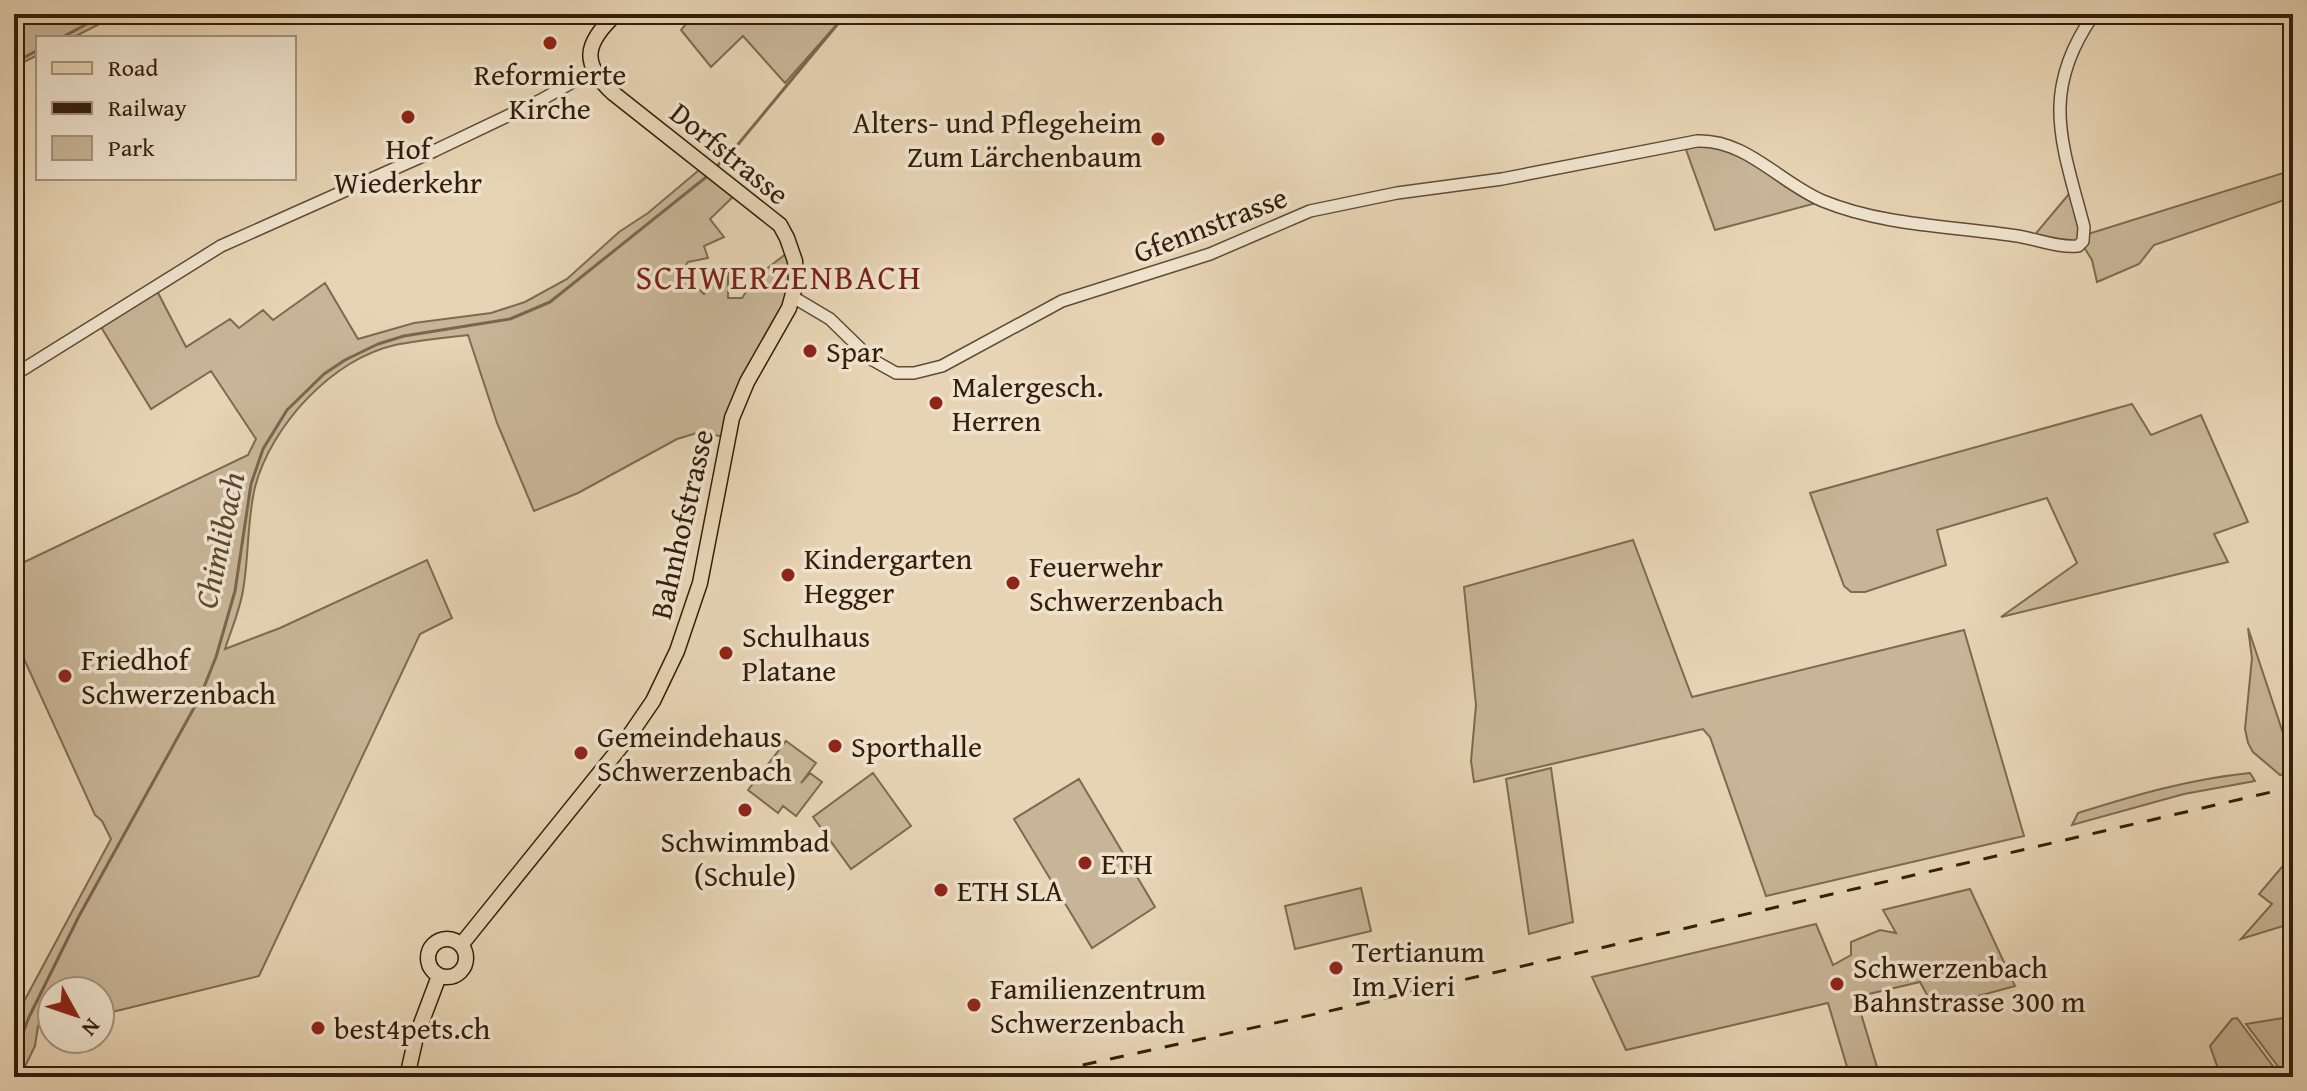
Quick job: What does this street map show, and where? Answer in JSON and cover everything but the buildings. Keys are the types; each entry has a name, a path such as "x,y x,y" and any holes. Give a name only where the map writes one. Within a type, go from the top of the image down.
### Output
{"main road":[{"path":"592,71 590,60 595,39 616,14"},
{"name":"Dorfstrasse","path":"592,71 613,93 770,215 787,238 797,272 793,297"},
{"name":"Bahnhofstrasse","path":"439,976 450,978 463,969 466,959 461,945 565,818 653,701 677,651 700,583 732,418 747,382 774,338 793,297"},
{"path":"407,1077 416,1037 439,976 429,965 430,949 444,939 461,945"}],"street":[{"name":"Gfennstrasse","path":"793,297 830,319 871,359 896,373 914,373 942,366 1062,301 1210,254 1310,211 1397,193 1502,179 1713,140 1743,151 1807,193 1854,211 2068,246 2081,244 2084,227 2061,139 2059,105 2066,66 2083,29 2094,14"},
{"path":"14,375 221,246 434,151 541,100 592,71"}],"green space":[{"path":"14,14 119,14 76,36 36,36 36,56 14,67"},
{"path":"694,14 846,14 785,83 743,36 711,67 681,30"},
{"path":"1713,140 1824,201 1715,230 1684,144"},
{"path":"705,165 739,191 710,219 724,237 704,246 708,258 688,262 681,273 704,294 728,268 728,298 742,298 755,278 792,249 797,272 727,437 697,433 677,439 578,493 534,511 497,423 468,335 395,345 372,353 327,380 290,419 263,464 252,500 242,597 225,649 280,628 427,560 452,618 420,634 259,976 116,1011 116,975 38,975 111,839 102,821 95,815 14,637 14,567 248,455 256,439 211,371 151,409 98,322 155,287 186,347 230,319 239,328 263,310 273,320 325,283 358,339 414,323 491,313 525,302 567,279 619,232 648,213"},
{"path":"2293,170 2293,197 2154,245 2139,264 2097,282 2092,260 2082,244 2032,238 2074,188 2085,235"},
{"path":"2132,404 2151,435 2201,415 2248,522 2214,534 2228,562 2001,617 2077,563 2047,498 1937,530 1946,565 1865,592 1851,592 1844,586 1810,493"},
{"path":"1633,540 1692,697 1964,630 2024,836 1766,896 1710,737 1703,729 1474,782 1471,761 1476,705 1464,587"},
{"path":"2248,628 2293,763 2293,773 2280,775 2253,752 2248,743 2245,729 2252,658"},
{"path":"786,741 816,763 801,783 810,773 822,782 796,816 783,806 778,813 748,790"},
{"path":"1551,768 1573,922 1529,934 1506,779"},
{"path":"873,773 911,826 851,869 813,817"},
{"path":"2250,773 2255,781 2184,794 2072,825 2078,813 2120,800 2184,784"},
{"name":"ETH","path":"1079,779 1155,907 1092,948 1014,819"},
{"path":"2293,854 2293,923 2241,939 2272,904 2259,894"},
{"path":"1361,888 1371,931 1295,949 1285,906"},
{"path":"1970,889 2015,986 1934,1008 1920,982 1856,997 1880,1077 1850,1077 1828,1003 1626,1050 1592,977 1816,924 1833,965 1851,955 1851,942 1880,930 1896,933 1883,910"},
{"path":"36,979 35,1046 20,1077 14,1077 14,1020"},
{"path":"2290,1017 2293,1020 2293,1077 2286,1077 2246,1024"},
{"path":"2237,1018 2281,1077 2221,1077 2210,1046 2232,1019"}],"waterway":[{"path":"65,36 105,14"},
{"name":"Chimlibach","path":"715,168 846,14"},
{"path":"14,63 36,51"},
{"name":"Chimlibach","path":"14,1056 29,1017 79,916 200,697 216,657 235,591 251,484 263,449 287,410 324,374 378,344 404,336 510,319 550,302 710,174"}],"railway":[{"path":"1028,1077 1325,1012 2293,787"}],"place":[{"name":"Reformierte Kirche","path":"550,43"},
{"name":"Hof Wiederkehr","path":"408,117"},
{"name":"Alters- und Pflegeheim Zum Lärchenbaum","path":"1158,139"},
{"name":"Spar","path":"810,351"},
{"name":"Malergesch. Herren","path":"936,403"},
{"name":"Kindergarten Hegger","path":"788,575"},
{"name":"Feuerwehr Schwerzenbach","path":"1013,583"},
{"name":"Schulhaus Platane","path":"726,653"},
{"name":"Friedhof Schwerzenbach","path":"65,676"},
{"name":"Sporthalle","path":"835,746"},
{"name":"Gemeindehaus Schwerzenbach","path":"581,753"},
{"name":"Schwimmbad (Schule)","path":"745,810"},
{"name":"ETH","path":"1085,863"},
{"name":"ETH SLA","path":"941,890"},
{"name":"Tertianum Im Vieri","path":"1336,968"},
{"name":"Schwerzenbach Bahnstrasse 300 m","path":"1837,984"},
{"name":"Familienzentrum Schwerzenbach","path":"974,1005"},
{"name":"best4pets.ch","path":"318,1028"}],"district":[{"name":"SCHWERZENBACH","path":"779,276"}]}
